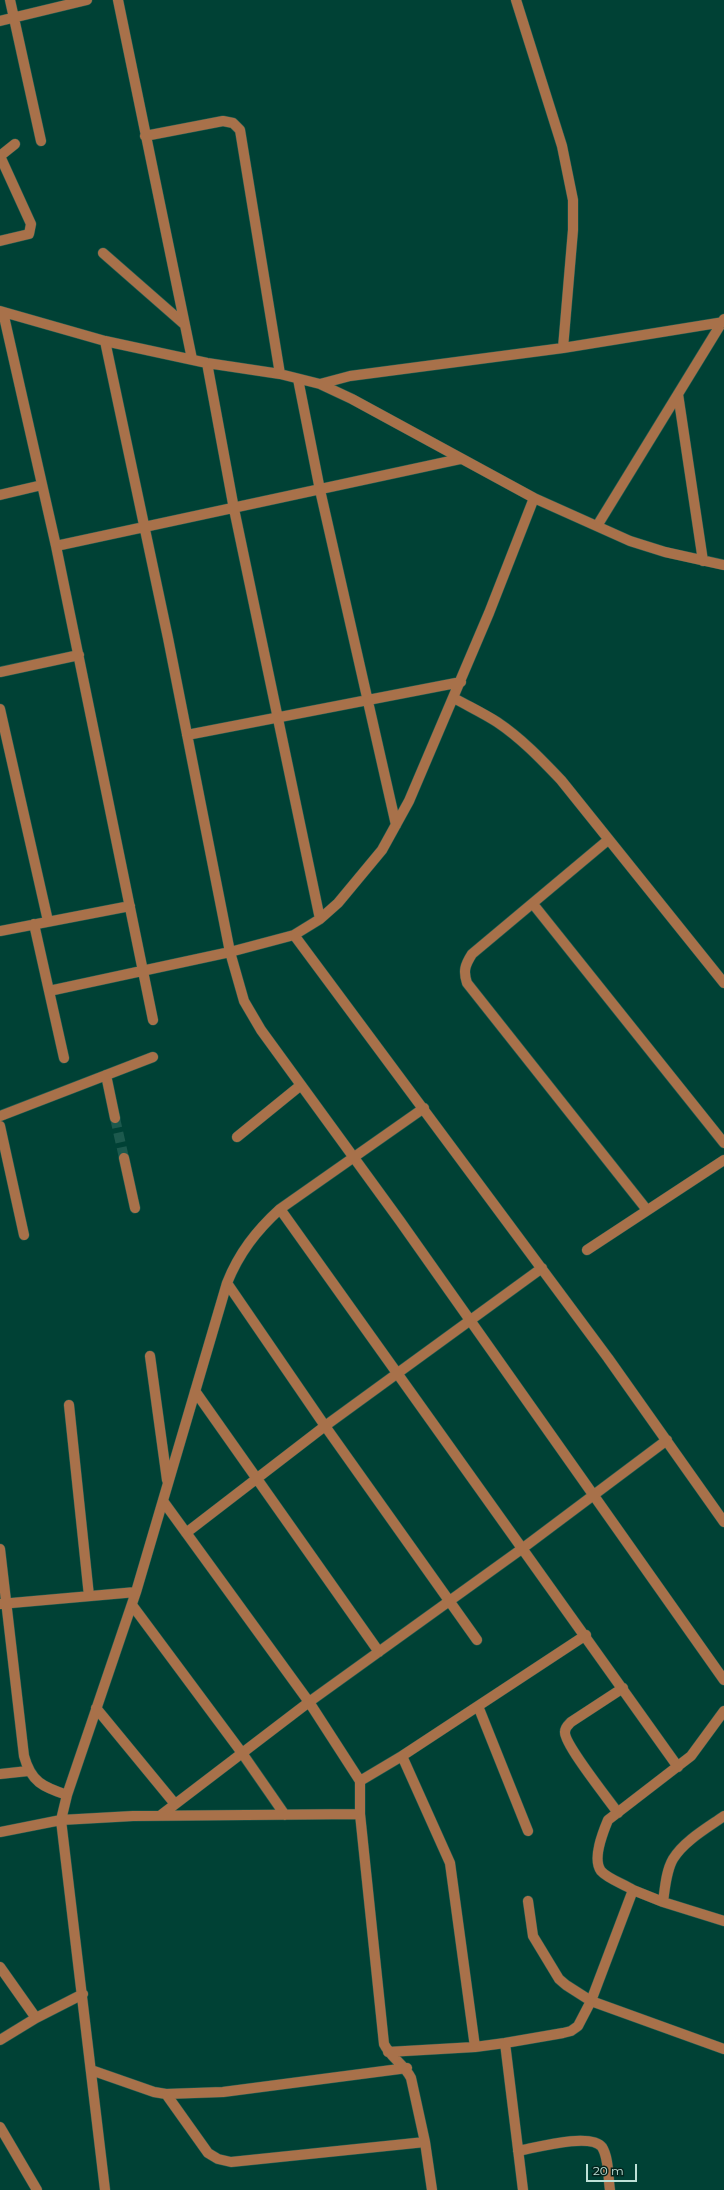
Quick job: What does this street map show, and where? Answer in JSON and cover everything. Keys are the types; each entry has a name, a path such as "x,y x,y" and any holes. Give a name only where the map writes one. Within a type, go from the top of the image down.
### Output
{"street":[{"path":"10,0 41,141"},
{"path":"0,20 87,0"},
{"path":"118,0 192,359"},
{"path":"516,0 562,146 573,200 573,230 563,348"},
{"path":"145,136 223,121 233,123 240,130 280,374"},
{"path":"0,241 25,236 29,234 31,229 31,224 0,156 15,144"},
{"path":"103,253 184,324"},
{"path":"153,1020 56,546 2,312 105,341 206,362 280,374 320,384 352,399 534,498 630,540 703,561 724,565"},
{"path":"597,526 724,322 724,319"},
{"path":"320,384 350,376 563,348 724,322"},
{"path":"105,341 187,735 230,952 237,981 251,1016 470,1320 724,1680"},
{"path":"206,362 234,509 320,919"},
{"path":"298,379 320,490 366,699 396,825"},
{"path":"678,394 703,561"},
{"path":"56,546 234,509 460,459"},
{"path":"0,495 42,485"},
{"path":"49,991 143,969 230,952 294,934 320,919 338,903 382,850 409,801 461,682 534,498"},
{"path":"0,672 79,655"},
{"path":"187,735 277,716 461,682"},
{"path":"454,698 496,722 541,759 561,780 724,983"},
{"path":"0,709 48,921"},
{"path":"608,840 472,954 466,963 464,972 467,983 647,1210"},
{"path":"533,904 724,1143"},
{"path":"0,931 130,906"},
{"path":"34,924 64,1058"},
{"path":"294,934 542,1268 667,1440 724,1522"},
{"path":"0,1116 153,1057"},
{"path":"106,1075 115,1118"},
{"path":"237,1137 301,1085"},
{"path":"105,2190 83,1994 60,1820 67,1795 132,1605 227,1283 235,1263 260,1227 280,1210 352,1157 424,1108"},
{"path":"0,1126 24,1235"},
{"path":"124,1158 135,1208"},
{"path":"587,1250 724,1160"},
{"path":"280,1210 586,1635 678,1767"},
{"path":"186,1532 325,1426 542,1268"},
{"path":"227,1283 325,1426 477,1640"},
{"path":"150,1356 168,1484"},
{"path":"195,1391 379,1652"},
{"path":"68,1406 89,1596"},
{"path":"161,1815 309,1702 523,1548 667,1440"},
{"path":"163,1501 309,1702 360,1781 360,1814 384,2044 388,2052 407,2068 411,2078 425,2142 432,2190"},
{"path":"0,1549 3,1604 24,1756 28,1771 43,1785 67,1795"},
{"path":"3,1604 136,1592"},
{"path":"132,1605 242,1753 285,1815"},
{"path":"360,1781 402,1756 586,1635"},
{"path":"618,1813 570,1746 564,1733 566,1727 571,1722 623,1688"},
{"path":"478,1706 528,1832"},
{"path":"96,1708 175,1804"},
{"path":"724,1711 694,1752 678,1767 608,1820 598,1854 598,1866 602,1872 633,1890 663,1902 724,1921"},
{"path":"402,1756 448,1855 475,2047"},
{"path":"0,1774 28,1771"},
{"path":"0,1832 60,1820 161,1815 360,1814"},
{"path":"663,1902 668,1873 673,1859 685,1845 724,1816"},
{"path":"388,2052 475,2047 571,2031 578,2026 591,2001 633,1890"},
{"path":"528,1900 533,1936 559,1979 591,2001 724,2048"},
{"path":"0,1966 36,2018"},
{"path":"0,2040 36,2018 83,1994"},
{"path":"505,2043 523,2190"},
{"path":"91,2070 154,2092 166,2094 223,2092 407,2068"},
{"path":"166,2094 208,2153 218,2159 231,2162 425,2142"},
{"path":"0,2127 38,2190"},
{"path":"518,2151 567,2142 588,2140 597,2143 603,2148 610,2190"}],"tunnel":[{"path":"115,1118 124,1158"}]}
